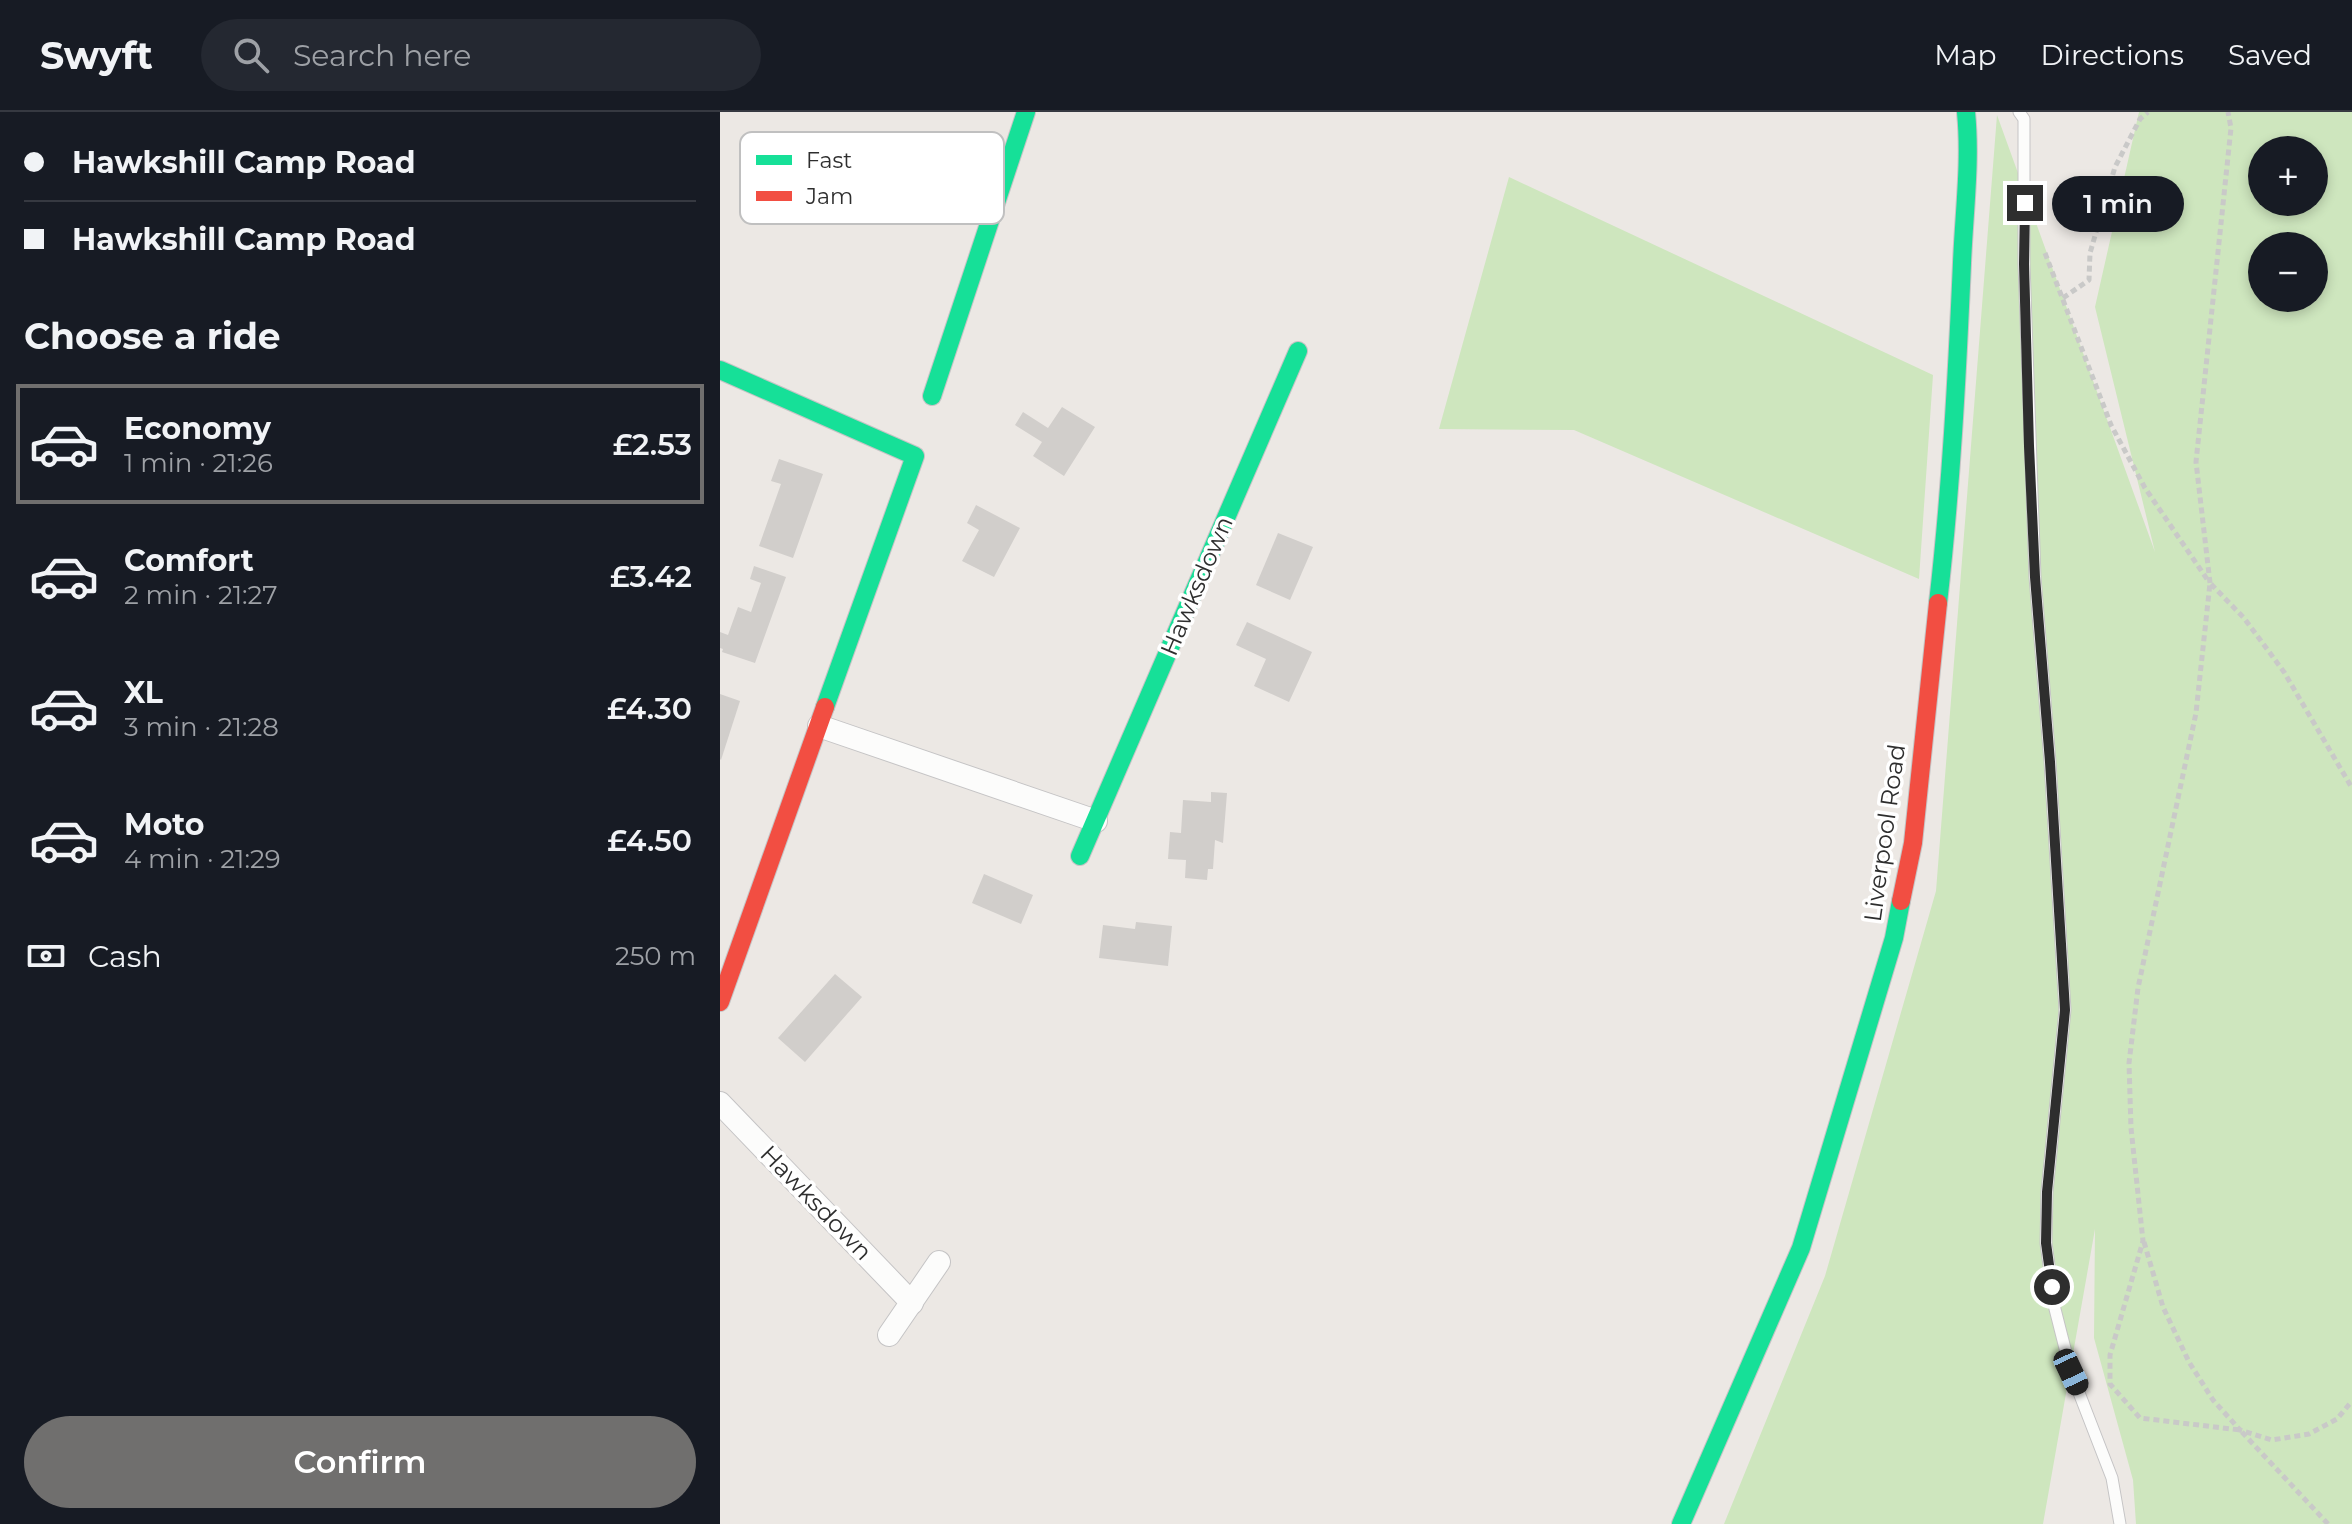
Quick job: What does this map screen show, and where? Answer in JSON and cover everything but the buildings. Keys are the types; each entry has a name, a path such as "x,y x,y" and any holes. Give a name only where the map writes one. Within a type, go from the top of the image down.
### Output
{"street":[{"path":"1004,178 1026,112"},
{"name":"Liverpool Road","path":"1681,1524 1801,1248 1894,938 1913,843 1956,414 1969,143 1966,112"},
{"path":"932,396 989,224"},
{"name":"Hawksdown","path":"1080,856 1298,351"},
{"path":"720,370 915,456 720,1002"},
{"path":"819,726 1096,821"},
{"name":"Hawksdown","path":"720,1103 912,1303"},
{"path":"889,1335 939,1262"}],"lane":[{"path":"2019,112 2024,119 2025,295 2034,562 2065,1010 2047,1192 2046,1243 2055,1309 2071,1372 2112,1478 2120,1524"}],"path":[{"path":"2148,112 2140,119 2115,167 2090,253 2089,280 2063,298 2111,425 2145,488 2210,583 2244,618 2284,672 2352,788"},
{"path":"2228,112 2231,128 2196,462 2210,583 2196,713 2138,988 2129,1063 2131,1128 2143,1241 2163,1307 2189,1362 2213,1400 2328,1524"},
{"path":"2143,1241 2110,1355 2110,1384 2140,1418 2240,1430 2272,1440 2309,1434 2337,1419 2352,1401"}],"green space":[{"path":"2139,112 2352,112 2352,1524 2136,1524 2133,1480 2094,1338 2095,1229 2043,1524 1724,1524 1825,1276 1936,891 1997,115 2155,552 2095,307"},
{"path":"1509,177 1933,375 1919,579 1574,430 1439,429"}],"traffic: fast":[{"path":"1004,178 1026,112"},
{"path":"1938,603 1956,391 1967,169 1966,112"},
{"path":"932,396 989,224"},
{"path":"1080,856 1298,351"},
{"path":"720,370 915,456 825,707"},
{"path":"1681,1524 1801,1248 1894,938 1901,901"}],"traffic: jam":[{"path":"1901,901 1913,843 1938,603"},
{"path":"720,1002 825,707"}],"route":[{"path":"2025,203 2024,264 2035,577 2065,1010 2047,1192 2046,1243 2052,1287"}]}
